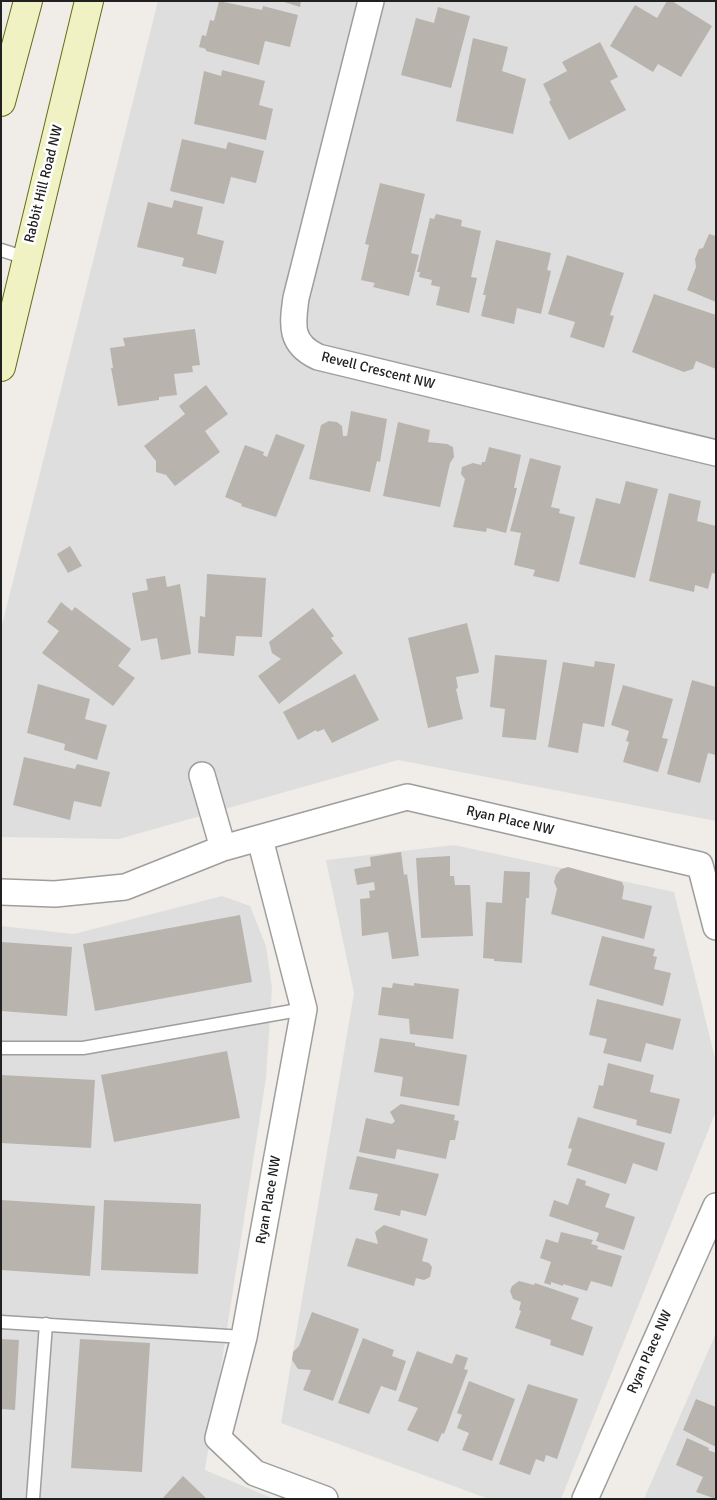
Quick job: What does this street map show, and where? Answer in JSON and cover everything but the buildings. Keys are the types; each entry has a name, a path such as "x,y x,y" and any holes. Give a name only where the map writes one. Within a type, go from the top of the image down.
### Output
{"main road":[{"path":"1,102 28,1"},
{"name":"Rabbit Hill Road NW","path":"1,366 13,254 89,1"}],"street":[{"name":"Revell Crescent NW","path":"371,1 296,298 294,333 298,343 305,351 318,357 716,453"},
{"path":"202,775 223,848"},
{"name":"Ryan Place NW","path":"1,892 55,894 125,886 223,848 407,797 700,865 716,927"},
{"name":"Ryan Place NW","path":"260,839 304,1009 244,1336 218,1438 255,1473 325,1499"},
{"name":"Ryan Place NW","path":"585,1499 716,1206"}],"lane":[{"path":"1,1048 83,1048 304,1009"},
{"path":"1,1322 244,1336"},
{"path":"33,1499 46,1324"}],"shaded area":[{"path":"158,1 716,1 716,821 398,760 119,839 1,837 1,629"},
{"path":"454,845 674,892 716,1062 716,1111 561,1499 489,1499 281,1423 354,993 326,860"},
{"path":"222,896 250,906 266,946 272,988 266,1078 205,1470 274,1499 1,1499 1,926 74,934"},
{"path":"716,1333 716,1499 644,1499"}]}
